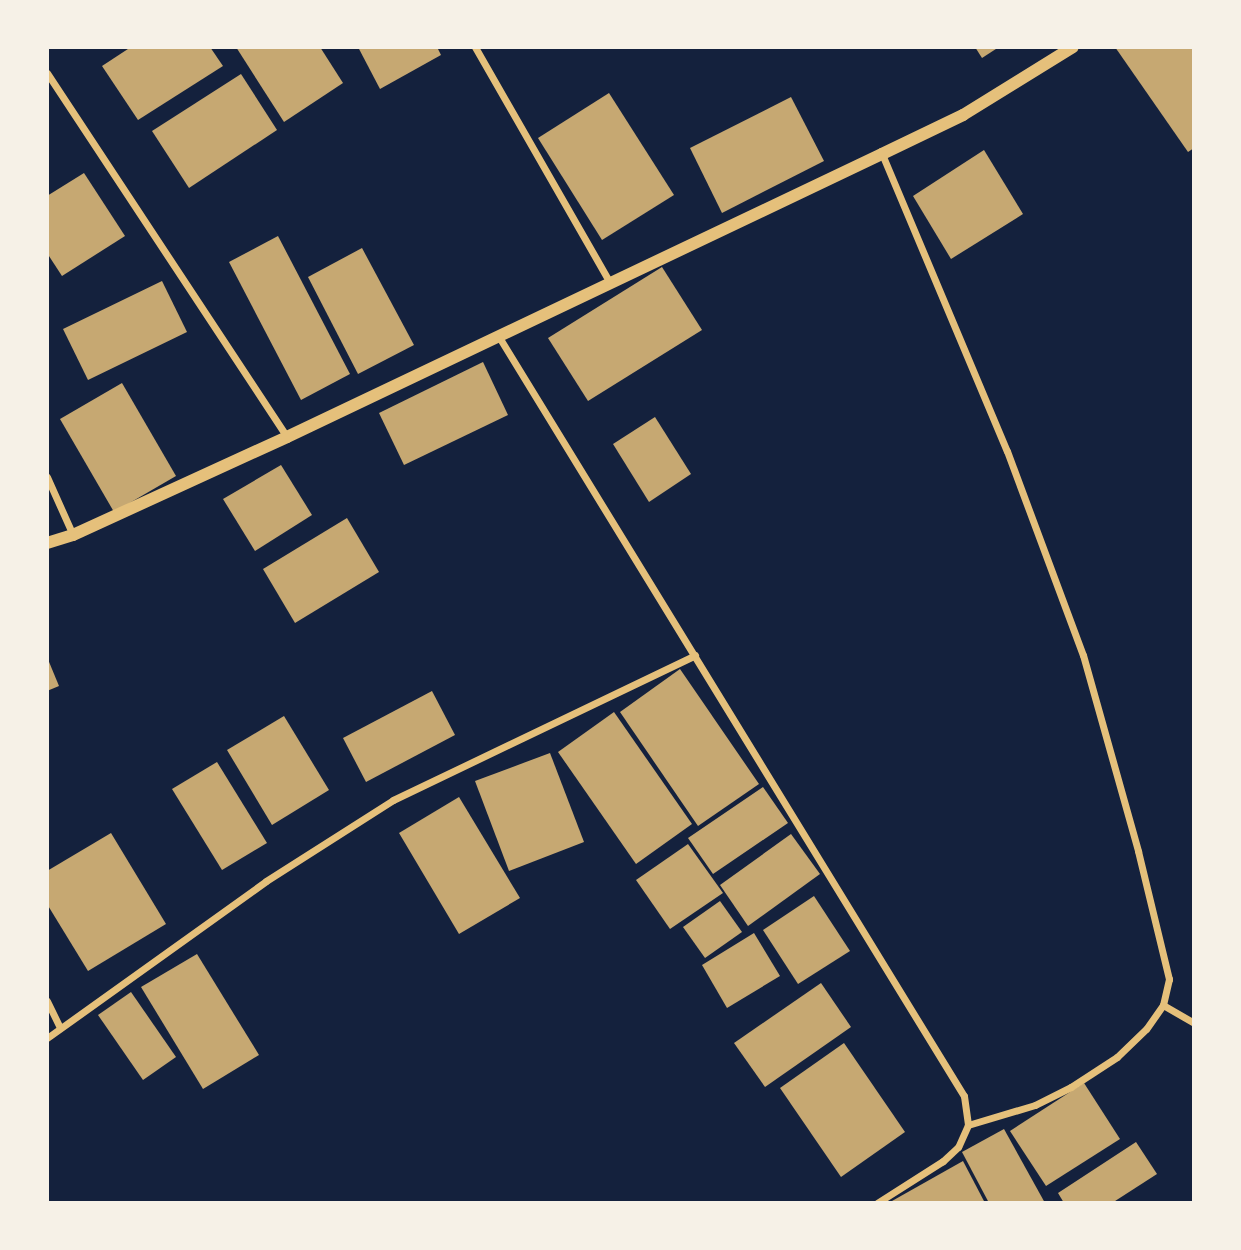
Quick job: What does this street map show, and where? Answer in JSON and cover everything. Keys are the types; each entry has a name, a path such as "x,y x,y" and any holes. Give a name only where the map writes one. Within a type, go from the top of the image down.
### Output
{"street":[{"path":"474,47 611,284"},
{"path":"47,543 73,535 287,437 882,154 963,114 1066,50"},
{"path":"47,73 287,437"},
{"path":"882,154 1007,451 1083,655 1164,950 1168,979 1163,1004 1146,1029 1117,1057 1071,1087 1035,1105 968,1125"},
{"path":"499,337 946,1062 964,1096 968,1125 958,1147 943,1161 877,1203"},
{"path":"47,477 73,535"},
{"path":"47,1038 266,881 393,800 695,655"},
{"path":"47,1001 60,1028"},
{"path":"1163,1004 1194,1023"}],"building":[{"path":"131,47 210,47 223,66 138,120 102,66"},
{"path":"236,47 320,47 343,83 284,122"},
{"path":"358,47 437,47 441,55 380,89"},
{"path":"975,47 999,47 982,58"},
{"path":"1115,47 1194,47 1194,148 1188,152"},
{"path":"241,74 277,130 189,188 152,131"},
{"path":"609,93 674,195 602,240 538,138"},
{"path":"791,97 824,161 722,213 690,148"},
{"path":"984,150 1023,214 951,259 913,196"},
{"path":"84,173 125,236 62,276 47,253 47,196"},
{"path":"278,236 350,374 301,400 229,262"},
{"path":"362,248 414,345 358,374 308,277"},
{"path":"662,267 702,330 588,401 548,338"},
{"path":"162,281 187,332 88,380 63,329"},
{"path":"483,362 508,415 404,465 379,413"},
{"path":"122,383 176,476 114,512 60,419"},
{"path":"655,417 691,474 649,502 613,444"},
{"path":"281,465 312,515 255,551 223,499"},
{"path":"347,518 379,572 295,623 263,569"},
{"path":"47,657 59,686 47,691"},
{"path":"680,669 759,784 698,826 620,712"},
{"path":"432,691 455,735 366,782 343,738"},
{"path":"614,712 692,824 636,864 558,752"},
{"path":"284,716 329,790 272,825 227,750"},
{"path":"550,753 584,842 509,871 475,781"},
{"path":"217,762 267,843 222,870 172,789"},
{"path":"763,787 788,823 713,874 688,838"},
{"path":"459,797 520,898 459,934 399,833"},
{"path":"111,833 166,924 88,971 47,904 47,871"},
{"path":"791,834 820,874 748,926 720,885"},
{"path":"688,844 723,893 670,929 636,880"},
{"path":"814,896 850,951 798,984 763,930"},
{"path":"720,901 742,932 705,958 683,927"},
{"path":"754,933 780,976 727,1008 702,965"},
{"path":"197,954 259,1055 203,1089 141,987"},
{"path":"821,983 851,1027 765,1087 734,1043"},
{"path":"131,992 176,1057 143,1080 98,1015"},
{"path":"844,1043 905,1132 841,1177 780,1088"},
{"path":"1084,1083 1120,1139 1046,1186 1010,1131"},
{"path":"1004,1129 1045,1203 989,1203 962,1152"},
{"path":"1136,1142 1157,1174 1112,1203 1064,1203 1058,1193"},
{"path":"963,1161 985,1203 893,1203 892,1201"}]}
